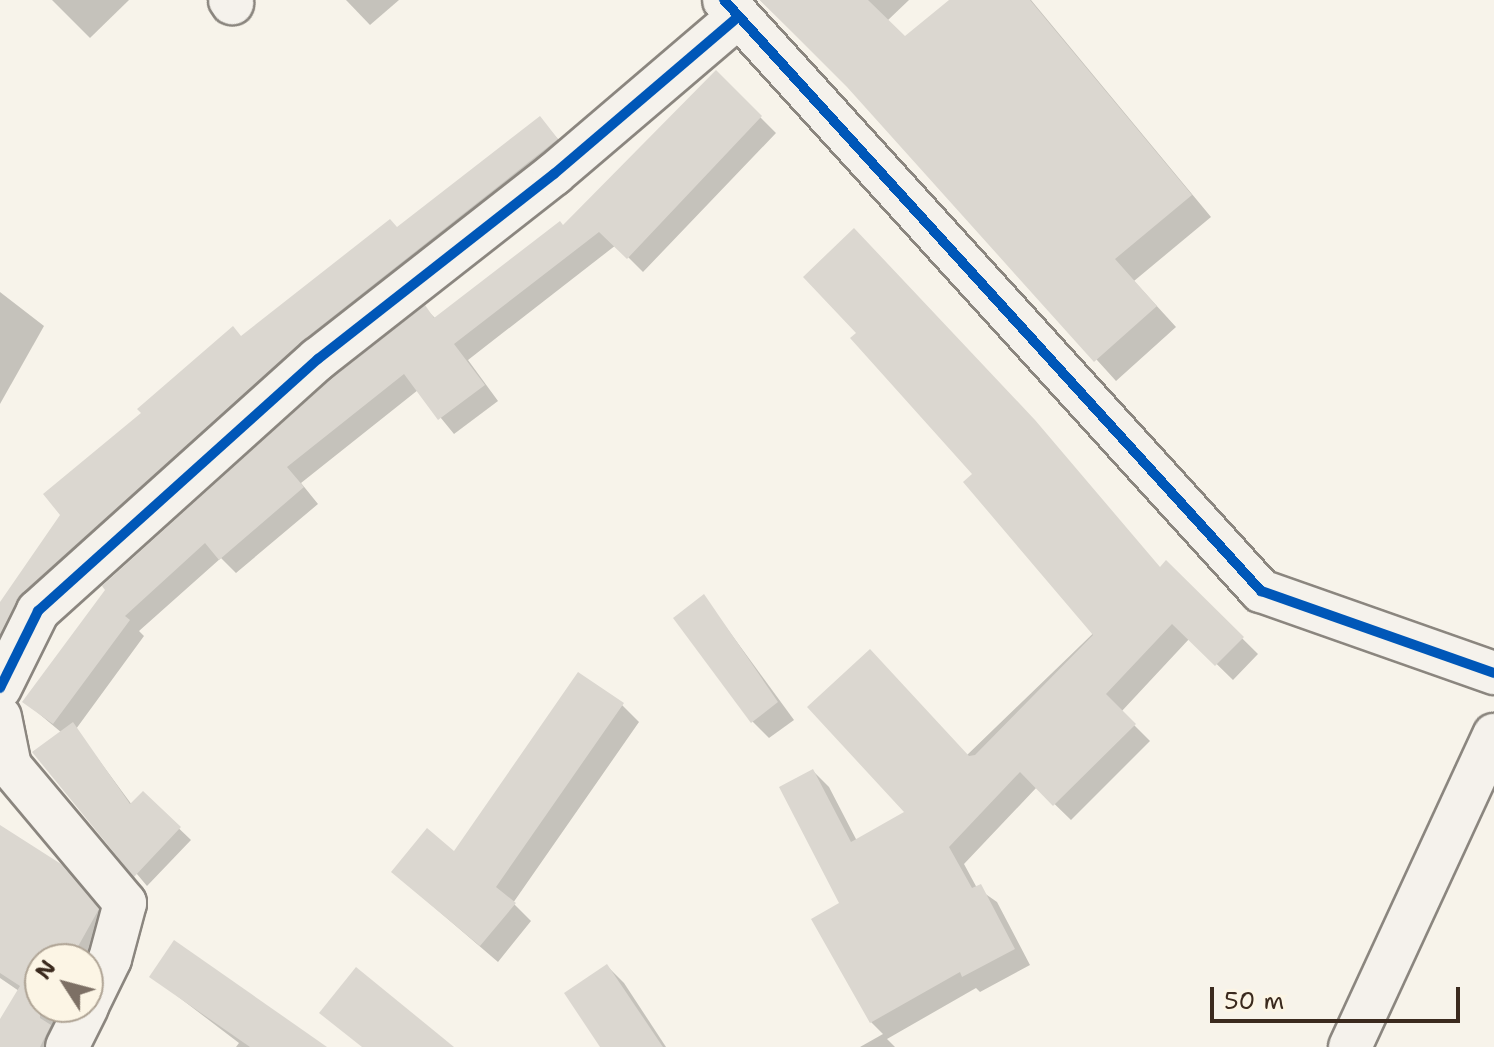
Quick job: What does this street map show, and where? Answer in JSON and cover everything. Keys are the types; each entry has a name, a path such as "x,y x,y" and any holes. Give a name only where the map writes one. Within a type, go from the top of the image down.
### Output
{"street":[{"path":"0,688 38,611 318,359 554,174 731,8 1261,591 1494,673"},
{"path":"0,717 10,766 125,903 104,971"},
{"path":"1350,1047 1494,735"},
{"path":"67,1047 79,1023"}],"building":[{"path":"760,0 868,0 905,36 949,0 1030,0 1192,195 1115,259 1157,306 1094,362 847,87"},
{"path":"716,70 762,116 627,259 599,232 454,344 485,385 438,420 404,374 287,467 304,487 219,560 205,543 125,616 130,620 53,724 22,702 105,590 102,586 333,377 425,305 434,318 560,221 563,225"},
{"path":"540,116 558,139 302,341 22,593 0,634 0,602 60,515 43,494 141,413 137,409 233,326 241,336 390,219 397,227"},
{"path":"854,228 1035,420 1160,567 1166,560 1244,637 1215,666 1172,624 1106,694 1136,724 1053,806 1020,772 949,847 972,888 981,884 1015,949 962,977 960,972 870,1023 811,919 839,903 779,787 813,769 851,842 904,812 807,707 870,649 969,756 975,755 1093,635 963,482 972,474 850,338 856,333 803,277"},
{"path":"704,594 778,702 751,723 673,618"},
{"path":"578,672 624,703 496,887 516,903 480,946 391,872 427,828 454,851"},
{"path":"73,722 130,804 143,791 181,827 134,877 32,752"},
{"path":"0,825 61,864 99,909 80,943 24,943 24,1023 51,1025 40,1047 0,1047 0,1019 20,986 0,973"},
{"path":"174,940 327,1047 250,1047 149,977"},
{"path":"607,964 663,1047 600,1047 564,993"},
{"path":"356,967 454,1047 362,1047 319,1013"}],"cycle path":[{"path":"724,0 1261,591 1494,673"},
{"path":"0,688 38,611 318,359 554,174 738,17"}]}
